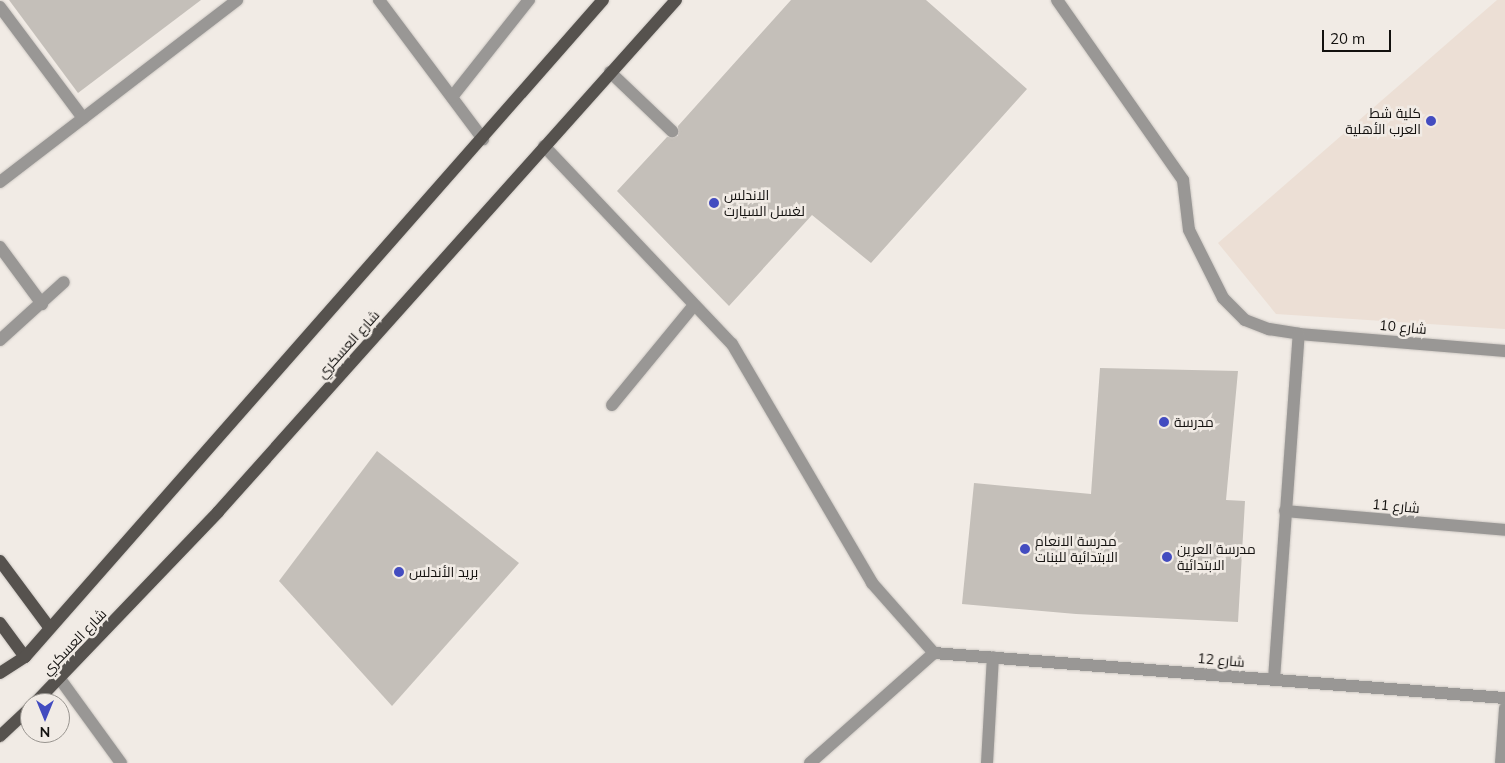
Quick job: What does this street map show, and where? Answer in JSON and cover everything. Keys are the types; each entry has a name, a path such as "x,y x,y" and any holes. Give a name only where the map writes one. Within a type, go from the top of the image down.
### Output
{"main road":[{"name":"شارع العسكري","path":"0,673 25,657 483,139 603,0"},
{"name":"شارع العسكري","path":"45,693 218,512 676,0"},
{"path":"0,560 49,628"},
{"path":"0,623 25,657"},
{"path":"0,736 20,717"}],"street":[{"path":"0,182 237,0"},
{"path":"379,0 483,139"},
{"path":"452,97 529,0"},
{"name":"شارع 10","path":"1057,0 1183,180 1189,230 1223,298 1245,320 1269,329 1299,334 1505,351"},
{"path":"0,7 83,118"},
{"path":"610,72 672,131"},
{"path":"544,146 732,344 872,583 934,653 810,763"},
{"path":"0,247 42,304"},
{"path":"0,340 42,304 64,282"},
{"path":"612,405 694,305"},
{"path":"1274,679 1299,334"},
{"name":"شارع 11","path":"1285,511 1505,530"},
{"name":"شارع 12","path":"934,653 1505,698"},
{"path":"987,763 993,657"},
{"path":"60,679 121,763"},
{"path":"1501,763 1505,708"}],"shaded area":[{"name":"كلية شط العرب الأهلية","path":"1497,0 1505,0 1505,329 1276,314 1218,243"}],"building":[{"path":"9,0 201,0 78,93"},
{"path":"791,0 926,0 1027,89 871,263 812,215 729,306 617,191 667,137 678,136 678,126"},
{"path":"1100,368 1238,371 1226,500 1245,501 1238,622 1076,614 962,604 974,483 1091,494"},
{"name":"بريد الأندلس","path":"377,451 519,563 392,706 279,581"}],"place":[{"name":"كلية شط العرب الأهلية","path":"1431,121"},
{"name":"الاندلس لغسل السيارت","path":"714,203"},
{"name":"مدرسة","path":"1164,422"},
{"name":"مدرسة الانعام الابتدائية للبنات","path":"1025,549"},
{"name":"مدرسة العرين الابتدائية","path":"1167,557"},
{"name":"بريد الأندلس","path":"399,572"}]}
